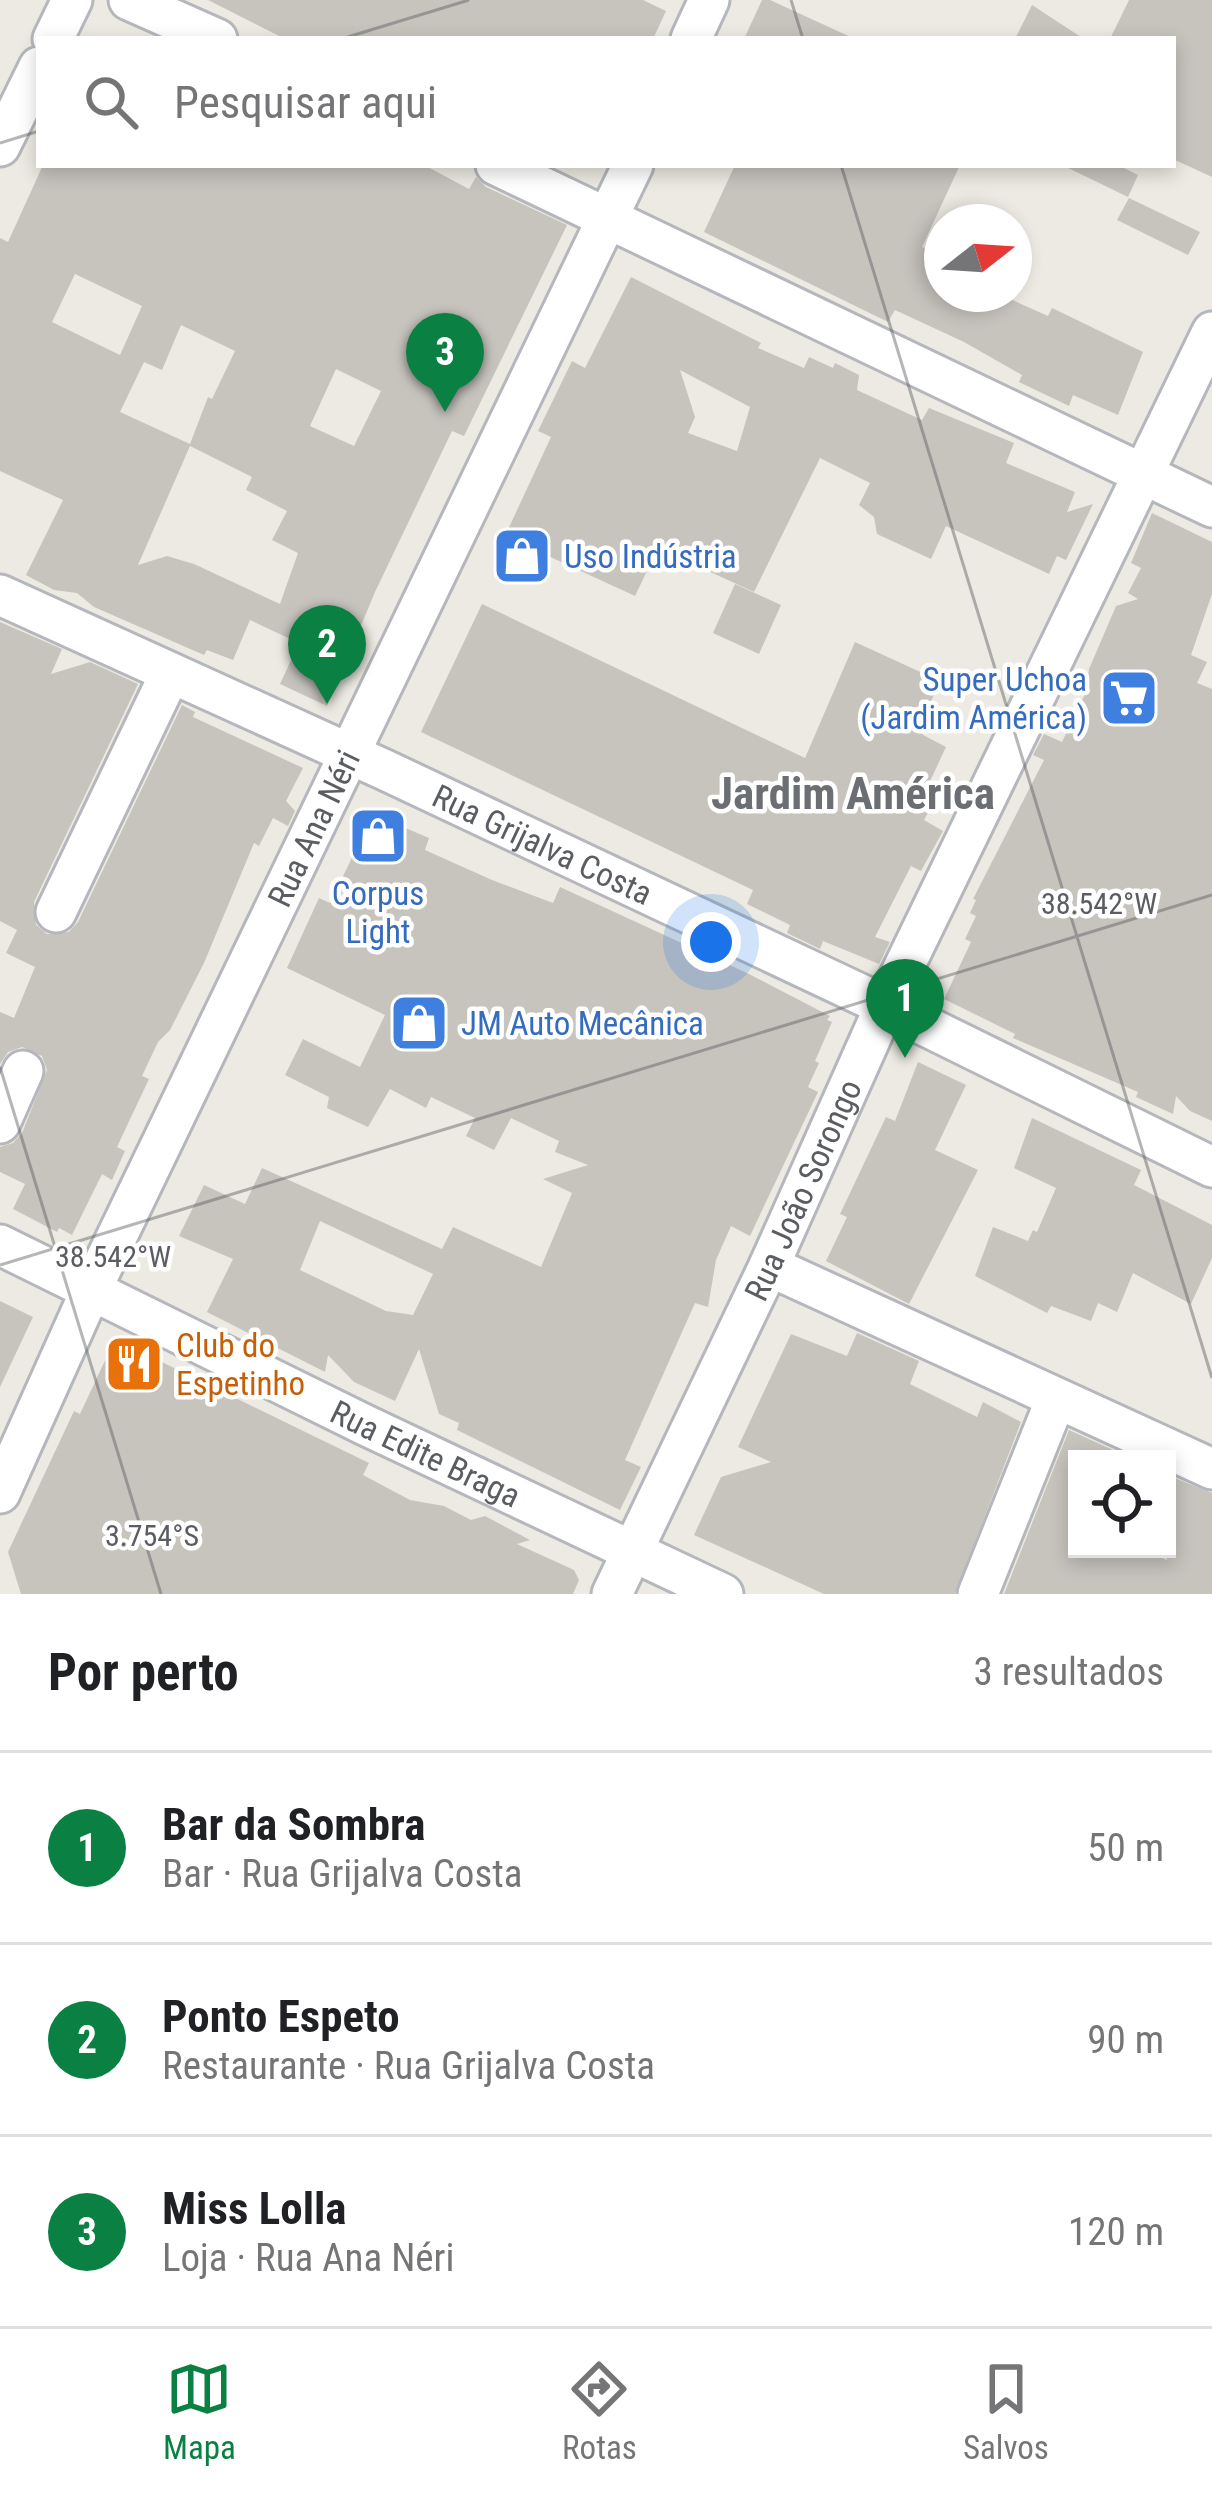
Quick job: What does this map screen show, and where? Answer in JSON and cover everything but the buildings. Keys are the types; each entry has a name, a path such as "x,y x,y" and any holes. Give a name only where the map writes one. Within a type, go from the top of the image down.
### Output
{"street":[{"path":"54,36 72,0"},
{"path":"129,0 210,36"},
{"path":"692,36 709,0"},
{"path":"0,146 36,73"},
{"path":"502,168 1212,507"},
{"name":"Rua Ana Néri","path":"0,1493 92,1288 631,168"},
{"name":"Rua João Sorongo","path":"612,1594 769,1266 885,1006 1212,332"},
{"name":"Rua Grijalva Costa","path":"0,595 350,753 1212,1167"},
{"path":"56,912 170,674"},
{"path":"0,1123 23,1070"},
{"name":"Rua Edite Braga","path":"0,1245 723,1594"},
{"path":"769,1266 1212,1469"},
{"path":"978,1594 1056,1399"}],"place":[{"name":"Miss Lolla","path":"445,412"},
{"name":"Uso Indústria","path":"522,556"},
{"name":"Super Uchoa (Jardim América)","path":"1129,698"},
{"name":"Ponto Espeto","path":"327,704"},
{"name":"Corpus Light","path":"378,836"},
{"name":"JM Auto Mecânica","path":"419,1023"},
{"name":"Bar da Sombra","path":"905,1058"},
{"name":"Club do Espetinho","path":"134,1364"}],"district":[{"name":"Jardim América","path":"853,793"}]}
